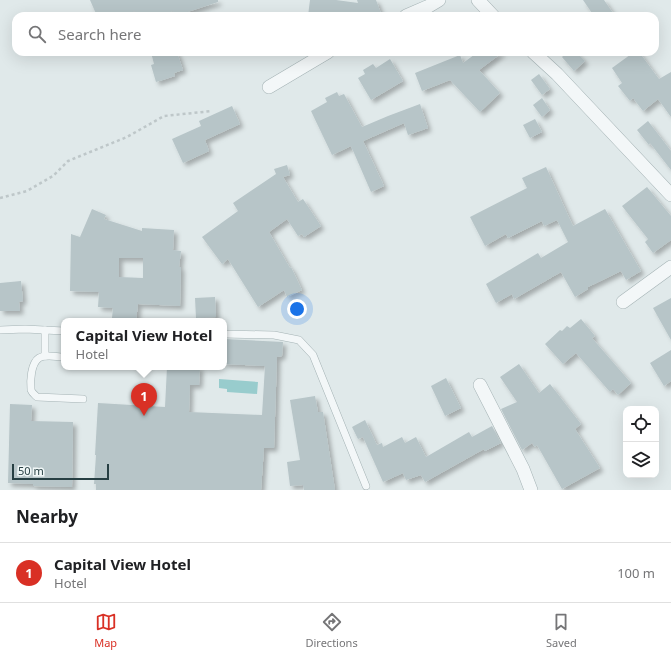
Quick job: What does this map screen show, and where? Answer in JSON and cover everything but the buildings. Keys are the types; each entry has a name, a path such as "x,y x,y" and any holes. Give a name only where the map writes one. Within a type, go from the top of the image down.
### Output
{"street":[{"path":"415,12 439,0"},
{"path":"478,0 489,12"},
{"path":"269,87 321,56"},
{"path":"537,56 671,195"},
{"path":"623,302 671,267"},
{"path":"480,385 523,469 531,490"}],"lane":[{"path":"0,330 61,330"},
{"path":"45,330 45,356"},
{"path":"227,334 274,335 299,340 313,355 366,486"},
{"path":"61,357 45,356 34,362 32,367 31,390 33,394 37,397 83,399"}],"path":[{"path":"0,198 27,191 53,176 68,161 127,137 164,116 212,111"}],"water":[{"path":"219,379 258,382 257,394 227,392 227,389 219,388"}],"place":[{"name":"Capital View Hotel","path":"144,416"}]}
